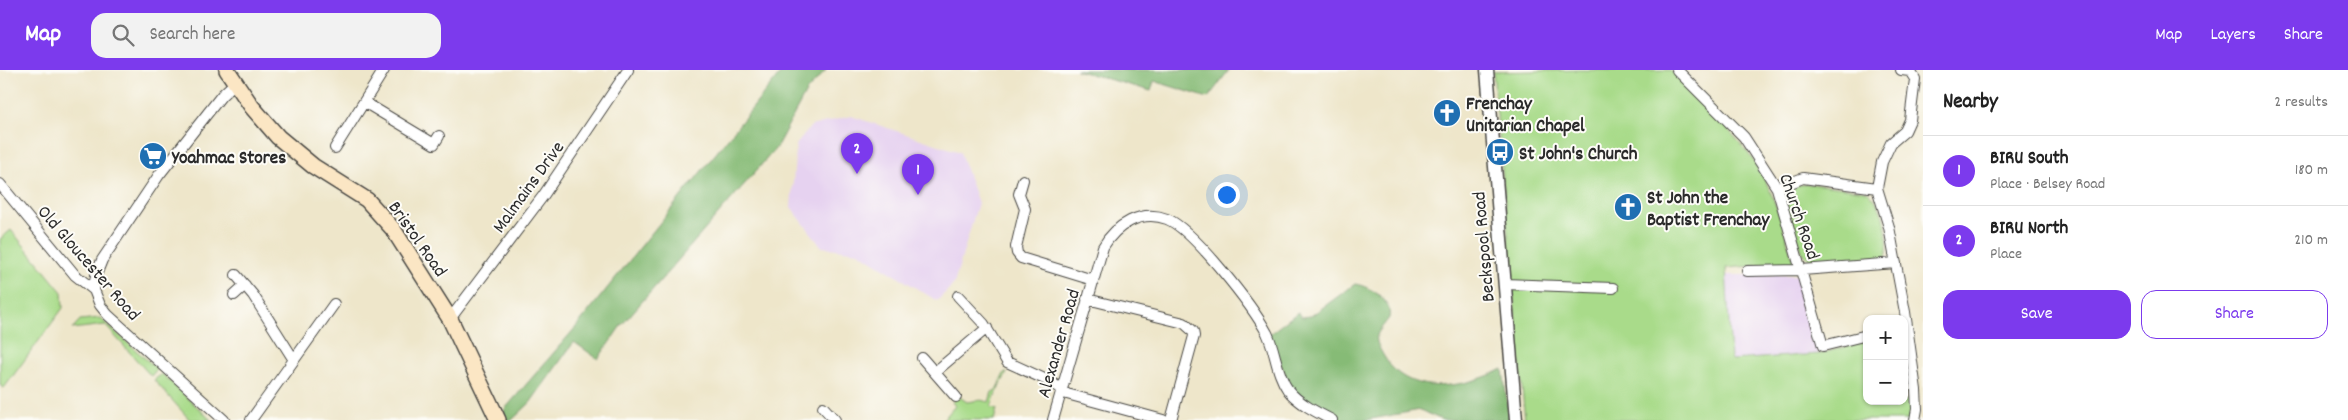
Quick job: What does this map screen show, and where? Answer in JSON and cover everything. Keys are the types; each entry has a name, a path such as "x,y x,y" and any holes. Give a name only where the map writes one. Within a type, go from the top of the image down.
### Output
{"main road":[{"name":"Bristol Road","path":"227,70 235,83 278,137 313,166 367,200 393,229 450,319 498,420"}],"street":[{"path":"335,148 384,70"},
{"name":"Malmains Drive","path":"450,319 543,196 628,70"},
{"name":"Beckspool Road","path":"1486,70 1516,420"},
{"name":"Church Road","path":"1677,70 1744,137 1777,188 1823,346 1863,336"},
{"path":"1901,70 1910,71 1915,79 1910,120 1905,131 1891,143 1882,162 1877,188 1889,227 1904,315"},
{"path":"94,290 96,275 102,260 159,175 222,95 235,83"},
{"path":"364,102 434,144 439,136"},
{"path":"1777,188 1803,178 1877,188"},
{"path":"1023,180 1019,194 1025,209 1016,253 1021,258 1094,278"},
{"name":"Old Gloucester Road","path":"0,184 74,275 94,290 100,305 108,315 224,420"},
{"name":"Alexander Road","path":"1053,420 1103,247 1109,236 1123,224 1141,218 1153,217 1174,223 1204,252 1259,319 1272,344 1280,375 1289,391 1332,420"},
{"path":"1747,271 1802,270 1896,263"},
{"path":"236,275 245,285 294,360"},
{"path":"1504,284 1613,288"},
{"path":"234,295 245,285"},
{"path":"958,296 987,328 1007,362 1052,382 1067,394 1163,420"},
{"path":"1087,299 1184,323 1194,331 1171,420"},
{"path":"251,420 334,304"},
{"path":"935,372 987,328"},
{"path":"1908,343 1918,409 1915,420"},
{"path":"922,358 956,397"},
{"path":"823,407 834,420"}],"shaded area":[{"path":"851,116 960,152 978,203 954,284 937,301 858,252 822,247 791,207 796,145 811,126"},
{"path":"1726,275 1798,275 1819,354 1731,360"}],"green space":[{"path":"783,70 826,70 806,92 776,148 620,327 598,359 574,342 530,403 512,420 504,420 504,410 576,327"},
{"path":"1076,70 1229,70 1208,98 1154,81 1151,91"},
{"path":"1670,70 1727,128 1755,163 1768,186 1777,208 1794,263 1726,268 1731,360 1819,354 1863,342 1863,405 1908,405 1909,400 1912,409 1910,420 1525,420 1493,72"},
{"path":"1812,184 1867,191 1877,204 1884,221 1887,240 1886,257 1877,260 1808,258 1802,252 1785,197 1798,185"},
{"path":"11,230 62,292 63,308 4,388 0,385 0,239"},
{"path":"1355,284 1373,291 1387,305 1389,318 1378,333 1377,340 1385,358 1396,371 1409,380 1440,386 1473,381 1503,369 1509,420 1442,420 1420,410 1366,420 1332,420 1295,397 1268,335 1298,312 1302,317 1311,316"},
{"path":"100,318 157,369 151,376 105,325 72,329 80,320"},
{"path":"1005,372 1007,373 991,407 997,409 994,420 943,420 955,406 952,402 958,396 967,402 980,400 989,402 992,392 996,390"},
{"path":"162,374 211,420 190,420 154,380"}],"place":[{"name":"Frenchay Unitarian Chapel","path":"1447,113"},
{"name":"St John's Church","path":"1500,152"},
{"name":"Yoahmac Stores","path":"153,156"},
{"name":"BIRU North","path":"857,174"},
{"name":"BIRU South","path":"918,195"},
{"name":"St John the Baptist Frenchay","path":"1628,207"}]}
